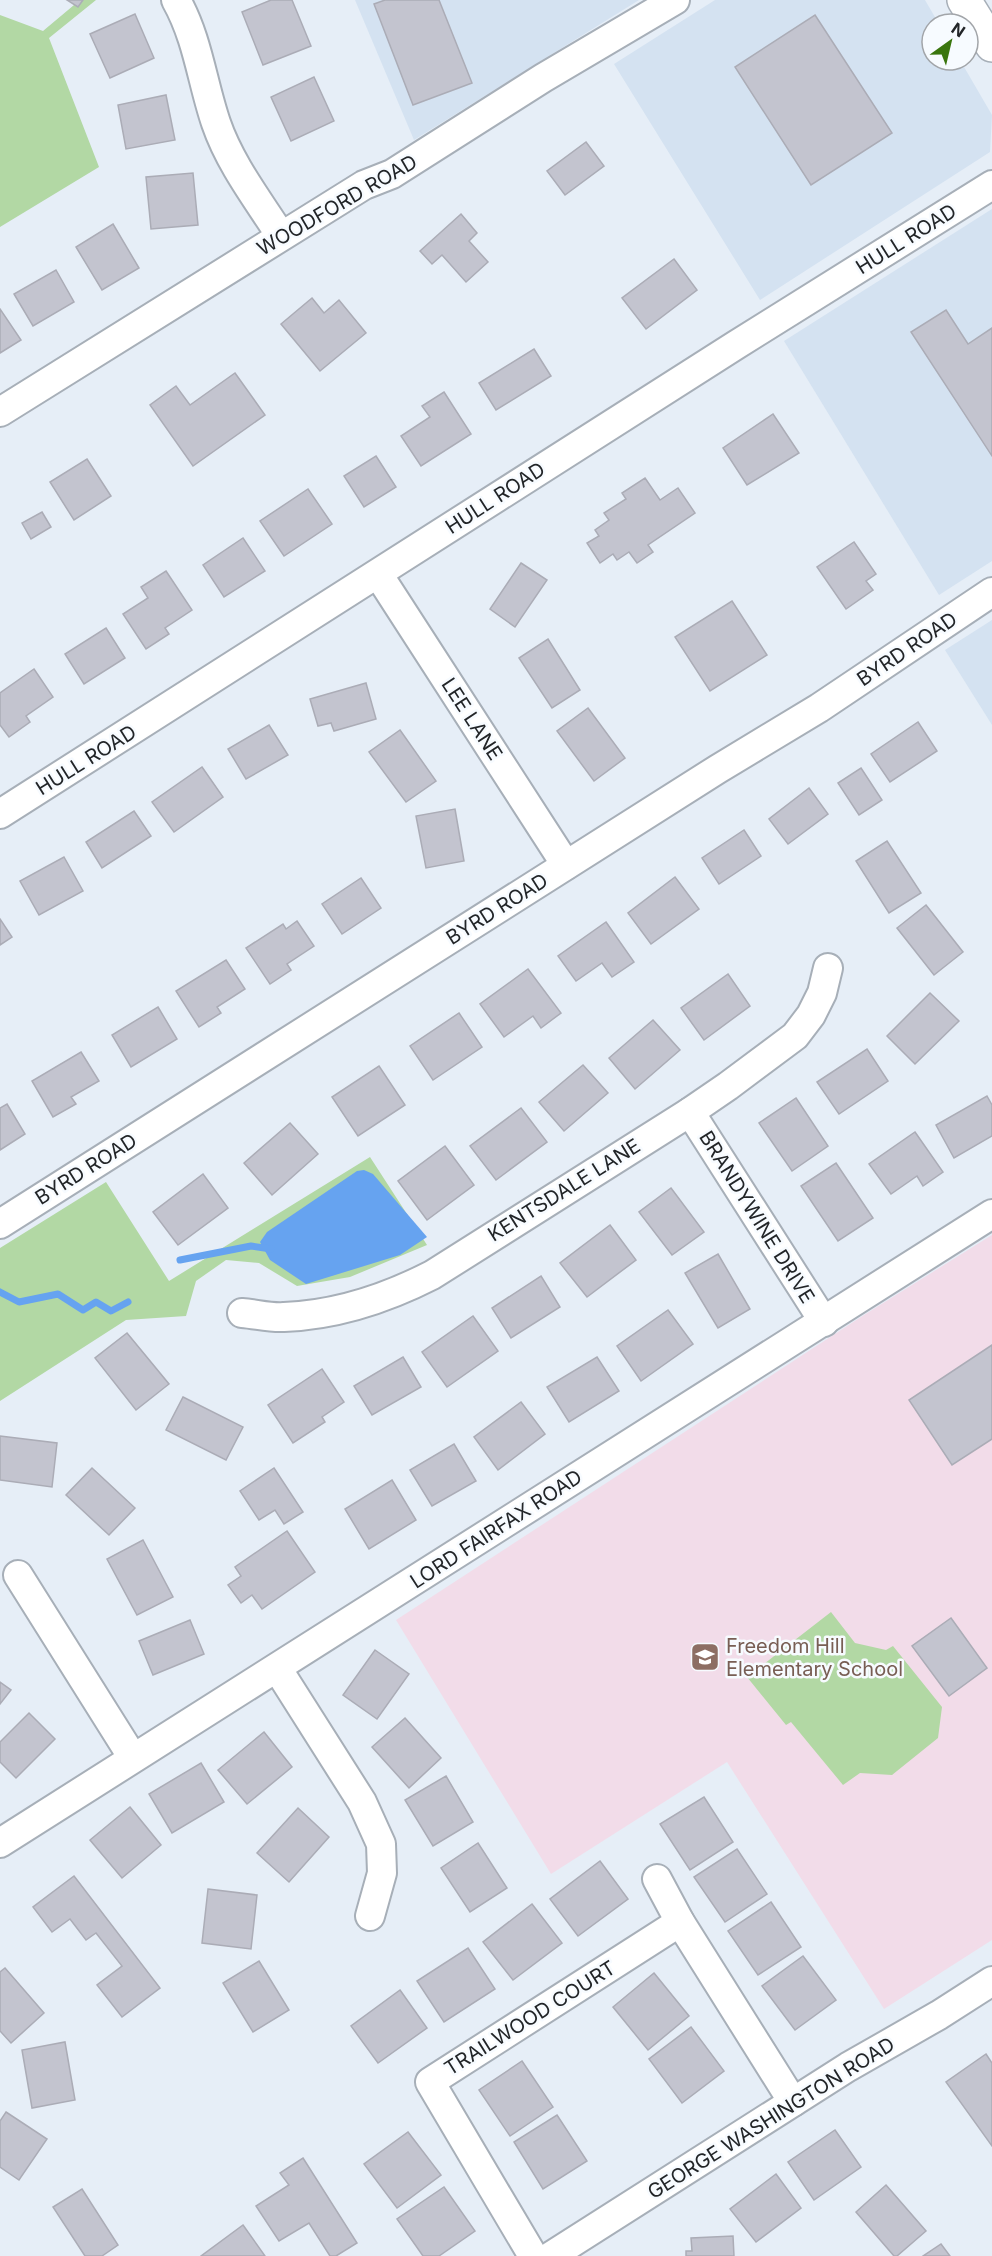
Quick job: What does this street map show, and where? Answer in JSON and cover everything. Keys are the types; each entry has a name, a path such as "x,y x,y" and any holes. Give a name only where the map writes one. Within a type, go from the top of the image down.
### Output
{"main road":[{"path":"964,0 992,45"}],"street":[{"path":"176,0 199,54 217,125 236,165 281,236"},
{"name":"WOODFORD ROAD","path":"0,412 364,185 392,174 543,78 675,0"},
{"name":"HULL ROAD","path":"0,814 992,185"},
{"name":"LEE LANE","path":"378,573 566,866"},
{"name":"BYRD ROAD","path":"0,1224 819,708 992,592"},
{"name":"KENTSDALE LANE","path":"242,1313 282,1317 321,1314 359,1306 401,1291 432,1275 690,1112 795,1035 811,1015 822,993 828,968"},
{"name":"BRANDYWINE DRIVE","path":"690,1112 824,1322"},
{"name":"LORD FAIRFAX ROAD","path":"0,1843 992,1214"},
{"path":"18,1575 133,1758"},
{"path":"277,1668 362,1802 381,1844 382,1873 370,1916"},
{"path":"657,1879 680,1922 793,2102"},
{"name":"TRAILWOOD COURT","path":"533,2256 430,2082 680,1922"},
{"name":"GEORGE WASHINGTON ROAD","path":"551,2256 848,2067 991,1984"}],"shaded area":[{"path":"355,0 639,0 414,140"},
{"path":"715,0 925,0 932,12 920,12 920,72 967,72 992,115 990,152 760,300 614,64"},
{"path":"992,209 992,561 939,595 784,341"},
{"path":"992,620 992,725 945,650"},
{"name":"Freedom Hill Elementary School","path":"992,1235 992,1940 884,2009 727,1762 551,1874 396,1620 864,1315"}],"green space":[{"path":"80,0 96,0 49,38 99,167 0,227 0,15 43,31"},
{"path":"370,1157 427,1245 350,1277 297,1286 259,1263 226,1260 196,1281 186,1316 126,1320 0,1401 0,1248 106,1182 169,1281"},
{"path":"831,1612 855,1643 886,1650 893,1646 942,1707 938,1738 892,1775 860,1773 843,1785 791,1722 786,1725 747,1677"}],"water":[{"path":"364,1170 373,1174 427,1237 400,1255 306,1284 270,1260 260,1242 267,1232 357,1171"}],"building":[{"path":"67,0 83,0 78,7"},
{"path":"271,0 292,0 311,46 263,65 242,12"},
{"path":"385,0 439,0 472,83 413,105 374,4"},
{"path":"135,14 154,58 110,78 90,34"},
{"path":"815,15 892,133 811,185 735,67"},
{"path":"314,77 334,121 291,141 271,97"},
{"path":"166,95 175,140 126,149 118,105"},
{"path":"586,142 604,166 565,195 547,171"},
{"path":"193,173 198,225 151,229 146,177"},
{"path":"461,214 477,233 469,241 488,262 466,282 442,255 432,264 420,251"},
{"path":"113,224 139,268 102,290 76,247"},
{"path":"674,259 697,290 646,329 622,298"},
{"path":"56,270 74,302 33,326 14,294"},
{"path":"312,298 324,313 339,300 366,333 320,371 281,324"},
{"path":"0,309 21,340 0,353"},
{"path":"946,310 968,344 992,328 992,456 911,332"},
{"path":"534,349 551,376 496,410 479,383"},
{"path":"235,373 265,415 193,466 150,405 176,386 190,405"},
{"path":"444,392 471,434 421,466 401,436 430,417 422,406"},
{"path":"773,414 799,453 747,485 723,448"},
{"path":"376,456 396,487 364,507 344,476"},
{"path":"87,459 111,496 74,520 50,482"},
{"path":"645,478 660,500 678,488 695,513 648,545 653,552 637,563 629,552 617,560 613,554 600,563 587,543 599,536 595,530 609,520 604,513 626,499 622,493"},
{"path":"308,489 332,524 284,556 260,521"},
{"path":"42,512 51,527 31,539 22,523"},
{"path":"243,538 265,571 224,597 203,565"},
{"path":"854,542 876,574 866,581 873,590 846,609 817,567"},
{"path":"521,563 547,580 515,627 490,609"},
{"path":"166,571 192,610 165,628 169,634 146,649 123,614 148,598 141,587"},
{"path":"732,601 767,655 710,691 675,637"},
{"path":"106,628 125,658 84,684 65,654"},
{"path":"548,639 580,690 552,708 519,658"},
{"path":"34,669 53,697 26,716 30,722 9,737 0,725 0,693"},
{"path":"366,683 376,719 334,731 331,723 318,726 310,699"},
{"path":"588,708 625,758 594,781 557,731"},
{"path":"918,722 937,751 890,782 871,754"},
{"path":"269,725 288,755 246,779 228,749"},
{"path":"400,730 436,781 406,802 369,752"},
{"path":"202,767 223,797 174,832 152,802"},
{"path":"861,768 882,800 859,815 838,783"},
{"path":"809,788 828,814 788,844 769,819"},
{"path":"455,809 464,861 426,868 416,816"},
{"path":"134,811 151,836 102,868 86,842"},
{"path":"744,830 761,856 719,884 702,858"},
{"path":"887,841 921,893 889,913 856,861"},
{"path":"64,857 83,891 39,915 20,881"},
{"path":"675,877 699,909 651,944 628,913"},
{"path":"361,878 381,908 342,934 322,904"},
{"path":"926,905 963,952 934,975 897,928"},
{"path":"0,919 12,937 0,945"},
{"path":"297,921 314,946 287,964 291,970 270,984 246,948 283,924 286,929"},
{"path":"606,922 634,962 612,977 602,963 576,981 558,956"},
{"path":"226,960 245,989 217,1007 221,1013 199,1027 176,991"},
{"path":"528,969 561,1013 541,1028 533,1016 504,1037 480,1004"},
{"path":"728,974 750,1006 704,1040 681,1008"},
{"path":"930,993 959,1021 915,1064 887,1036"},
{"path":"158,1007 177,1039 131,1067 112,1035"},
{"path":"459,1013 482,1047 433,1080 410,1046"},
{"path":"653,1020 680,1050 635,1089 609,1058"},
{"path":"867,1049 888,1081 839,1114 817,1082"},
{"path":"81,1052 99,1081 71,1097 76,1104 53,1117 32,1081"},
{"path":"583,1065 608,1093 564,1131 539,1102"},
{"path":"379,1066 405,1105 358,1136 332,1097"},
{"path":"987,1096 992,1105 992,1136 954,1158 936,1125"},
{"path":"796,1098 828,1146 792,1171 759,1123"},
{"path":"7,1104 25,1134 0,1150 0,1108"},
{"path":"521,1108 547,1142 496,1180 470,1146"},
{"path":"290,1123 318,1154 272,1195 244,1163"},
{"path":"915,1132 943,1172 923,1186 917,1176 891,1194 869,1164"},
{"path":"445,1146 474,1185 427,1220 398,1181"},
{"path":"836,1163 873,1218 838,1241 801,1186"},
{"path":"203,1174 228,1208 178,1245 153,1212"},
{"path":"671,1188 704,1232 672,1255 639,1212"},
{"path":"610,1225 636,1260 587,1297 560,1263"},
{"path":"718,1254 750,1309 718,1328 685,1273"},
{"path":"541,1276 560,1307 511,1338 492,1308"},
{"path":"668,1310 693,1344 641,1381 617,1346"},
{"path":"473,1316 498,1351 447,1387 422,1352"},
{"path":"127,1333 169,1384 136,1410 95,1358"},
{"path":"992,1345 992,1439 952,1465 909,1400"},
{"path":"403,1357 421,1387 372,1415 354,1386"},
{"path":"597,1357 619,1391 569,1422 547,1387"},
{"path":"322,1369 344,1402 322,1417 325,1422 293,1443 268,1405"},
{"path":"183,1397 243,1427 226,1460 166,1430"},
{"path":"521,1402 545,1434 498,1470 474,1437"},
{"path":"0,1436 57,1443 52,1487 0,1480"},
{"path":"454,1444 476,1481 432,1506 410,1470"},
{"path":"92,1468 135,1508 109,1535 66,1495"},
{"path":"274,1468 303,1512 284,1524 275,1510 259,1520 240,1491"},
{"path":"392,1480 416,1520 369,1549 345,1509"},
{"path":"287,1531 315,1572 262,1609 252,1595 241,1603 228,1585 241,1576 235,1567"},
{"path":"143,1540 173,1597 137,1615 107,1559"},
{"path":"951,1618 987,1668 949,1696 912,1646"},
{"path":"190,1620 204,1654 153,1675 139,1641"},
{"path":"375,1650 409,1674 377,1719 343,1695"},
{"path":"0,1682 11,1690 0,1704"},
{"path":"29,1713 55,1739 16,1778 0,1762 0,1742"},
{"path":"405,1718 441,1758 409,1788 372,1747"},
{"path":"264,1732 292,1767 247,1804 218,1770"},
{"path":"201,1763 224,1802 172,1833 149,1794"},
{"path":"446,1776 473,1822 433,1846 405,1800"},
{"path":"704,1797 733,1842 690,1870 660,1824"},
{"path":"130,1807 161,1845 122,1878 90,1840"},
{"path":"298,1808 329,1837 289,1882 257,1853"},
{"path":"478,1843 507,1888 470,1912 441,1868"},
{"path":"737,1849 767,1894 725,1922 694,1877"},
{"path":"600,1861 628,1899 578,1936 550,1899"},
{"path":"74,1876 160,1988 122,2017 97,1985 122,1966 96,1933 86,1940 70,1919 52,1932 33,1907"},
{"path":"208,1889 257,1895 251,1949 202,1943"},
{"path":"771,1902 801,1947 758,1975 728,1931"},
{"path":"532,1904 562,1943 513,1980 483,1942"},
{"path":"468,1948 495,1989 444,2022 417,1981"},
{"path":"803,1956 836,2000 795,2030 762,1986"},
{"path":"259,1961 289,2010 253,2032 223,1983"},
{"path":"5,1968 44,2013 11,2043 0,2031 0,1972"},
{"path":"654,1973 689,2016 648,2050 613,2007"},
{"path":"400,1990 427,2028 378,2063 351,2026"},
{"path":"691,2027 724,2071 682,2103 649,2059"},
{"path":"65,2042 75,2100 32,2108 22,2050"},
{"path":"986,2054 992,2063 992,2146 946,2082"},
{"path":"522,2061 553,2107 510,2136 479,2090"},
{"path":"6,2112 47,2139 19,2180 0,2167 0,2121"},
{"path":"557,2115 587,2161 543,2189 514,2142"},
{"path":"835,2130 861,2167 814,2200 788,2162"},
{"path":"408,2132 441,2175 397,2208 364,2164"},
{"path":"303,2158 357,2243 336,2256 330,2256 309,2223 279,2241 256,2206 289,2185 280,2173"},
{"path":"776,2174 801,2208 756,2242 730,2209"},
{"path":"886,2185 926,2231 897,2256 894,2256 856,2212"},
{"path":"444,2187 475,2231 439,2256 423,2256 397,2219"},
{"path":"82,2189 118,2245 102,2256 85,2256 53,2207"},
{"path":"243,2225 265,2256 201,2256"},
{"path":"733,2236 734,2256 686,2256 686,2251 692,2251 691,2238"},
{"path":"941,2244 950,2256 923,2256"}],"waterway":[{"path":"180,1260 251,1246 271,1249"},
{"path":"0,1292 19,1302 58,1294 83,1310 96,1302 111,1311 128,1302"}],"place":[{"name":"Freedom Hill Elementary School","path":"705,1657"}]}
